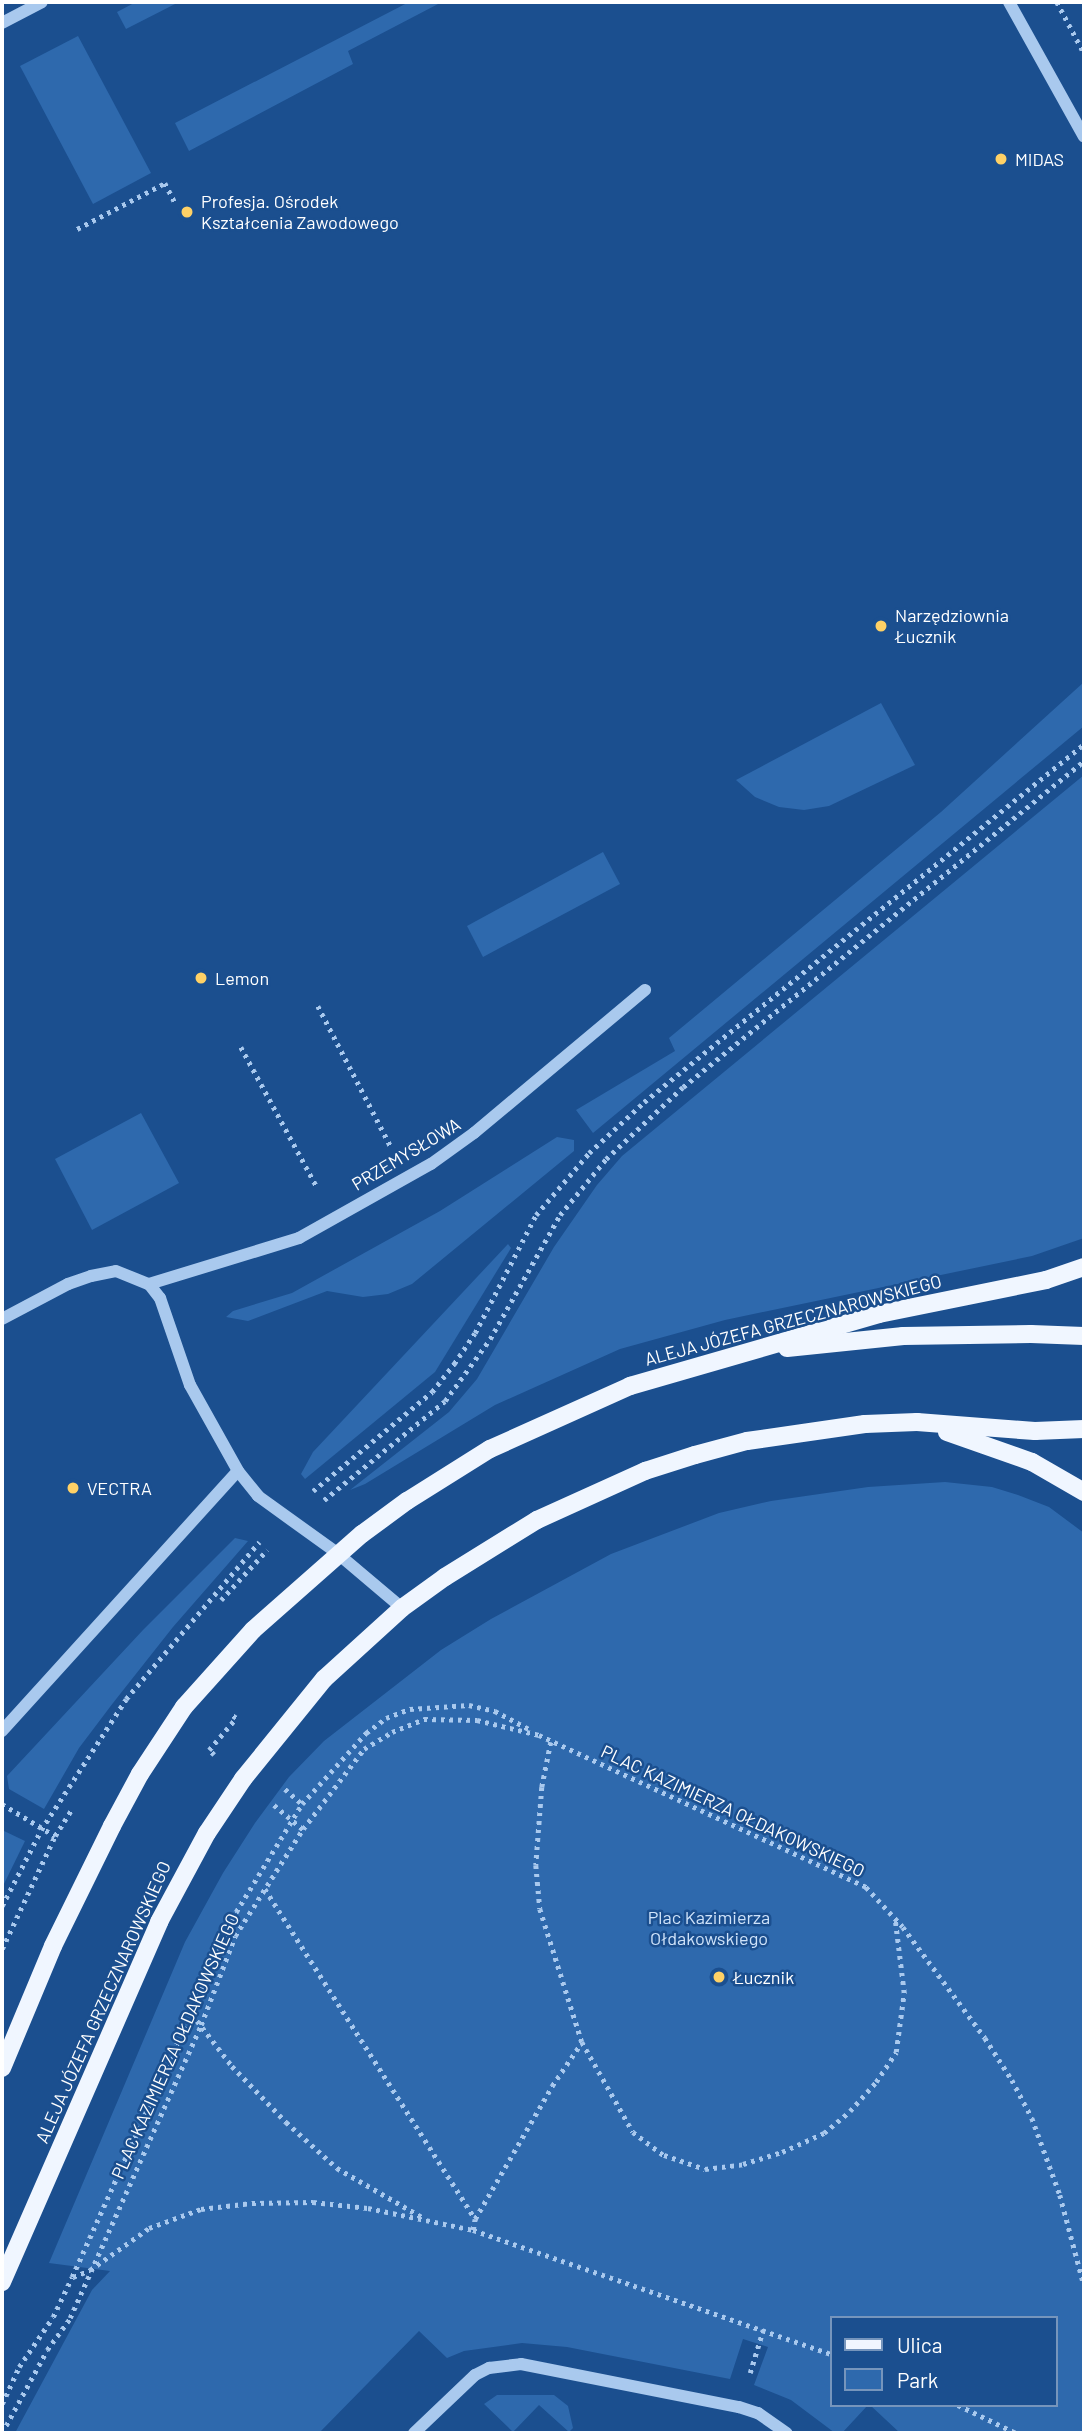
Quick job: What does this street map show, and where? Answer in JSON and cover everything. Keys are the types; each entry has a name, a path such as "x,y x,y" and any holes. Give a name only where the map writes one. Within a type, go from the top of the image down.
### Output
{"main road":[{"name":"ALEJA JÓZEFA GRZECZNAROWSKIEGO","path":"2,2068 53,1946 140,1774 184,1707 215,1670 337,1553 407,1501 491,1449 630,1386 879,1314 1046,1280 1084,1267"},
{"path":"744,1352 903,1336 1084,1336"},
{"name":"ALEJA JÓZEFA GRZECZNAROWSKIEGO","path":"2,2282 144,1954 182,1875 206,1833 243,1779 324,1679 402,1608 445,1577 537,1520 645,1471 747,1441 864,1424 917,1423 1035,1431 1084,1429"},
{"path":"917,1423 1032,1461 1084,1492"}],"street":[{"path":"2,23 42,2"},
{"path":"1009,2 1084,137"},
{"name":"PRZEMYSŁOWA","path":"149,1284 299,1238 407,1177 474,1133 645,990"},
{"path":"2,1319 68,1284 91,1276 116,1272 149,1284 160,1298 190,1385 238,1471 258,1496 337,1553 402,1608"},
{"path":"2,1731 238,1471"},
{"path":"414,2433 475,2375 489,2368 521,2364 739,2407 758,2413 787,2433"}],"path":[{"path":"1057,2 1084,53"},
{"path":"77,229 165,183 175,203"},
{"path":"2,1906 41,1830 126,1699 284,1516 432,1392 475,1333 536,1215 589,1153 644,1102 1084,744"},
{"path":"212,1611 266,1550 445,1401 490,1339 560,1215 606,1159 683,1087 1084,761"},
{"path":"318,1006 407,1177"},
{"path":"241,1047 334,1217"},
{"path":"185,1641 194,1631"},
{"path":"2,2404 19,2367 53,2317 236,1912 302,1804 366,1733 386,1718 410,1709 457,1705 495,1712 539,1735"},
{"name":"PLAC KAZIMIERZA OŁDAKOWSKIEGO","path":"2,2433 47,2350 70,2318 201,2025 235,1937 317,1809 364,1749 392,1732 424,1719 445,1717 477,1720 539,1735 866,1887 895,1918 985,2038 1012,2080 1032,2119 1059,2195 1084,2285"},
{"path":"551,1742 542,1787 536,1865 540,1909 582,2042 633,2132 664,2155 705,2169 743,2164 782,2152 824,2133 850,2111 876,2082 896,2052 904,1993 895,1918"},
{"path":"2,1804 55,1836"},
{"path":"2,1949 55,1836 75,1804"},
{"path":"265,1888 475,2219"},
{"path":"192,2014 232,2066 286,2122 337,2168 425,2220"},
{"path":"473,2230 475,2219 552,2086 582,2042"},
{"path":"72,2277 90,2270 149,2228 201,2209 252,2203 313,2202 368,2208 473,2230 830,2353"},
{"path":"963,2407 1002,2424 1014,2433"}],"green space":[{"path":"136,2 179,2 126,29 117,12"},
{"path":"409,2 440,3 348,51 353,64 189,151 175,123"},
{"path":"78,36 151,173 93,204 20,66"},
{"path":"1084,682 1084,726 593,1133 576,1110 675,1051 669,1038 941,812"},
{"path":"881,703 915,765 829,806 804,810 779,807 755,797 736,780"},
{"path":"1084,775 1084,1238 1032,1256 725,1320 620,1349 495,1405 365,1484 350,1490 449,1412 477,1379 554,1247 597,1185 622,1156"},
{"path":"603,852 620,884 483,957 467,926"},
{"path":"141,1113 179,1183 92,1230 55,1159"},
{"path":"557,1137 574,1140 574,1151 412,1284 388,1294 363,1297 327,1291 248,1321 226,1317 233,1311 292,1293 440,1211"},
{"path":"508,1244 511,1248 435,1372 305,1479 301,1474 313,1452"},
{"name":"Plac Kazimierza Ołdakowskiego","path":"945,1482 992,1487 1049,1507 1084,1533 1084,2433 900,2433 872,2407 1058,2407 1058,2316 830,2316 830,2407 866,2407 842,2433 835,2433 791,2400 754,2385 768,2347 743,2339 730,2379 567,2347 522,2343 464,2351 447,2358 419,2331 319,2433 15,2433 92,2290 110,2271 49,2263 185,1942 223,1873 289,1777 324,1741 441,1650 491,1619 611,1554 719,1513 771,1501 868,1487"},
{"path":"235,1538 248,1541 173,1627 113,1703 79,1748 44,1809 9,1789 7,1776 143,1630"},
{"path":"2,1830 25,1841 2,1888"},
{"path":"497,2395 554,2395 568,2406 573,2428 569,2432 539,2405 513,2432 484,2404"}],"place":[{"name":"MIDAS","path":"1001,159"},
{"name":"Profesja. Ośrodek Kształcenia Zawodowego","path":"187,212"},
{"name":"Narzędziownia Łucznik","path":"881,626"},
{"name":"Lemon","path":"201,978"},
{"name":"VECTRA","path":"73,1488"},
{"name":"Łucznik","path":"719,1977"}]}
